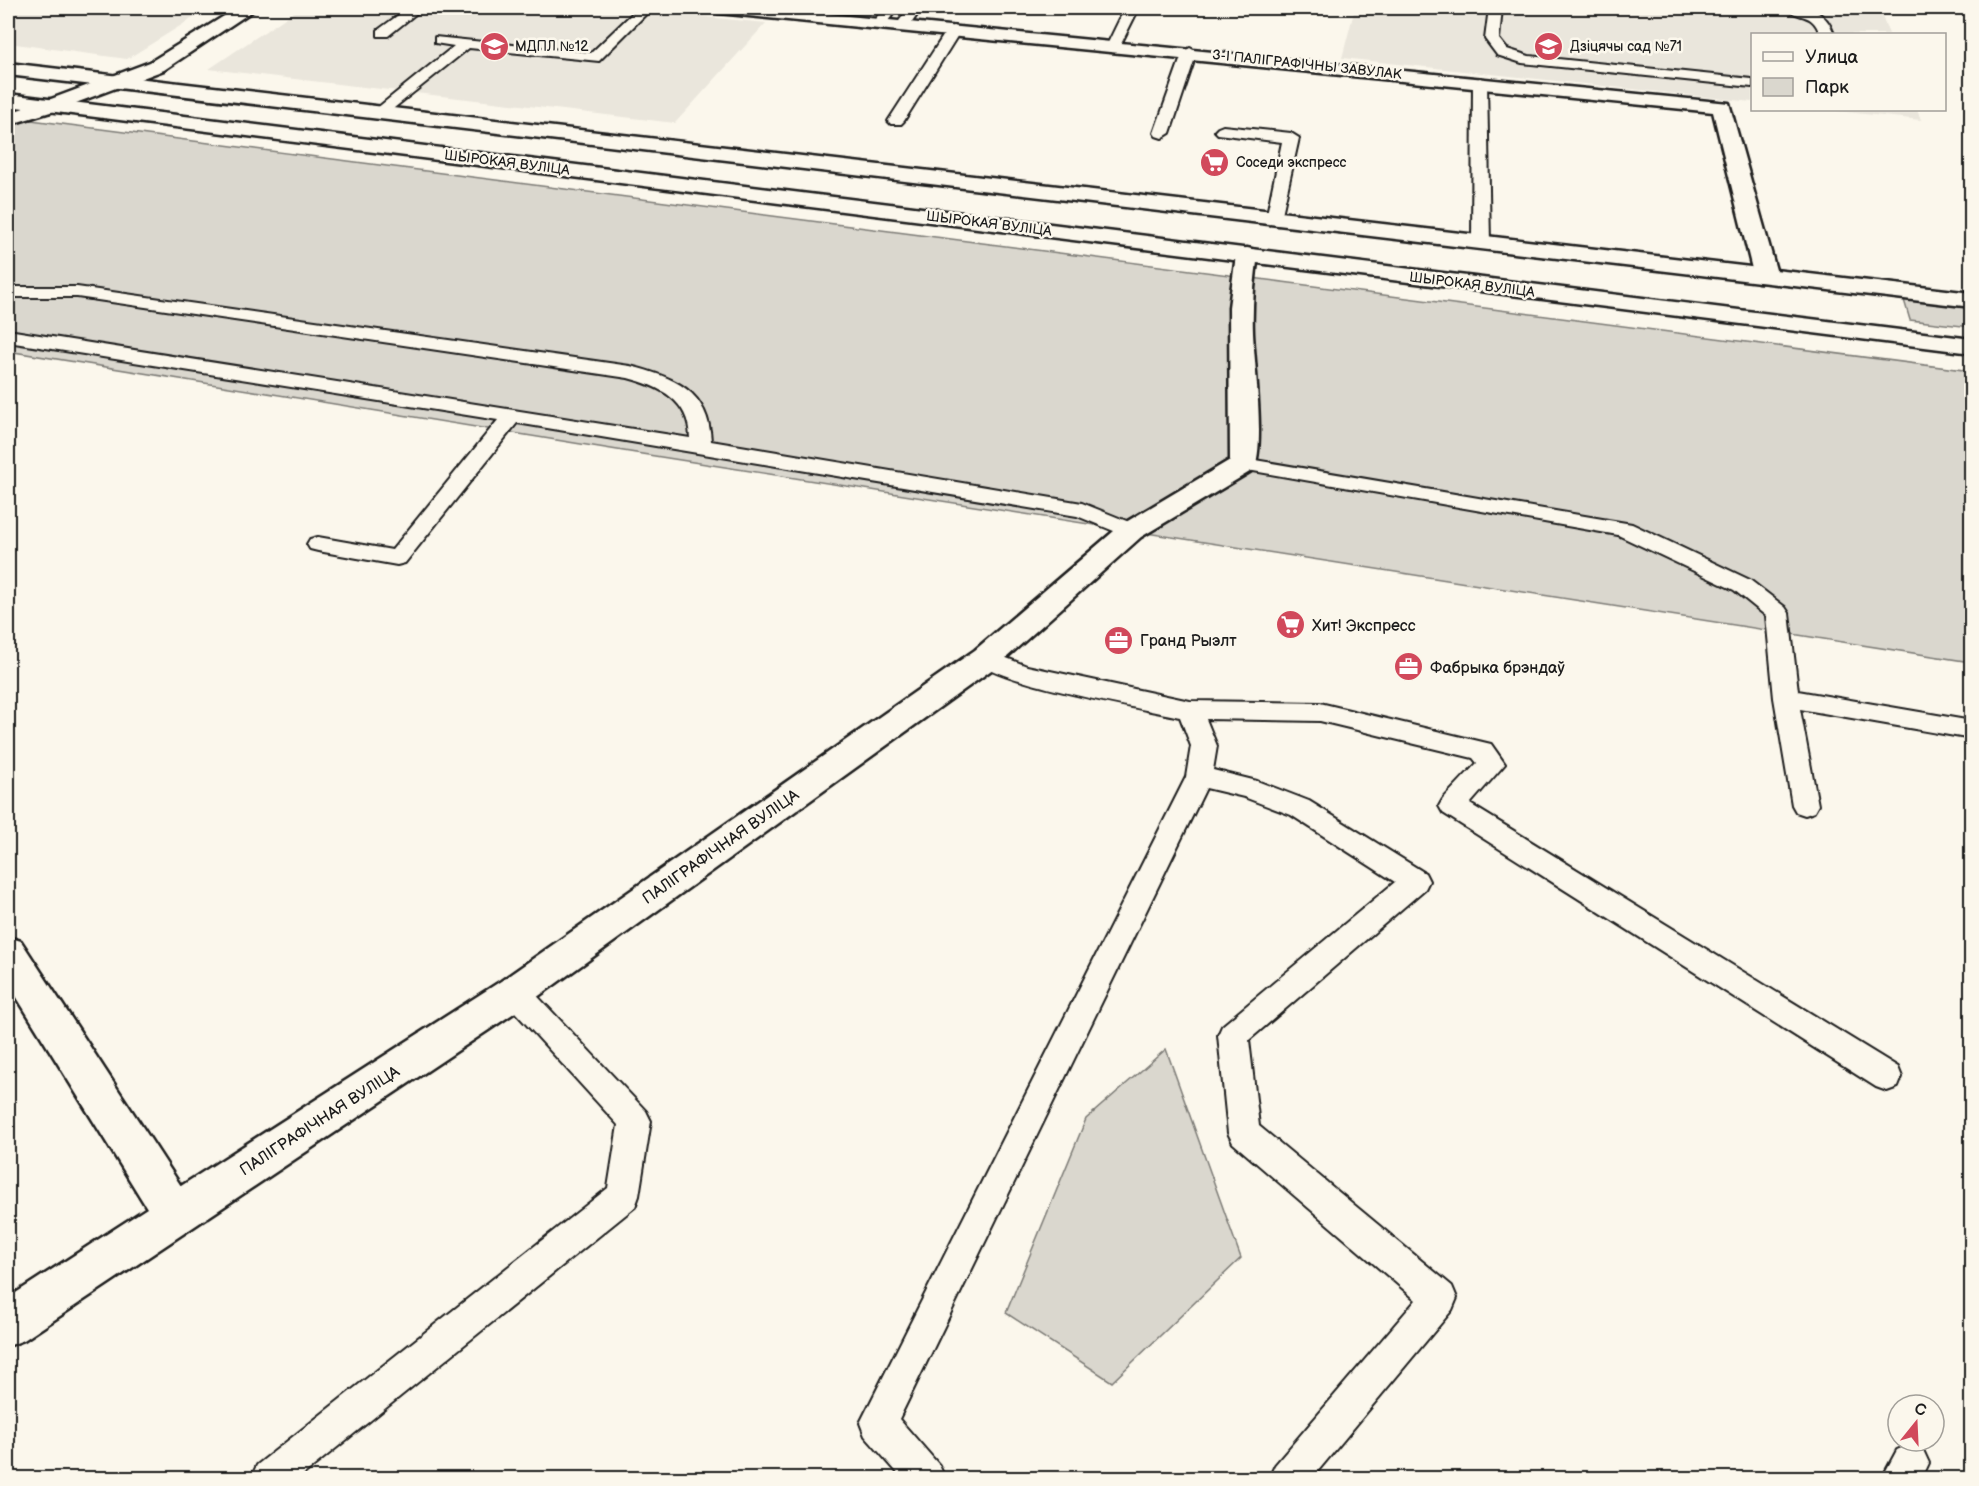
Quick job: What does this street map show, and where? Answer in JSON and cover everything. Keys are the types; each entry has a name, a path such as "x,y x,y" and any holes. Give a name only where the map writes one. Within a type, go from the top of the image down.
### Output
{"main road":[{"path":"8,119 120,82 157,66 248,8"},
{"name":"3-І ПАЛІГРАФІЧНЫ ЗАВУЛАК","path":"718,8 775,10 879,23 1190,52 1722,107"},
{"name":"ШЫРОКАЯ ВУЛІЦА","path":"8,69 1971,300"},
{"name":"ШЫРОКАЯ ВУЛІЦА","path":"8,100 1971,346"},
{"path":"1722,107 1766,277"},
{"path":"1243,464 1246,430 1240,348 1242,276 1247,255"},
{"path":"1846,285 1860,332"},
{"name":"ПАЛІГРАФІЧНАЯ ВУЛІЦА","path":"8,1323 515,992 986,658 1131,531 1243,464"},
{"path":"8,952 175,1214"}],"lane":[{"path":"401,36 383,33 416,8"},
{"path":"440,40 594,57 645,8"},
{"path":"879,23 891,8"},
{"path":"903,25 915,8"},
{"path":"1114,45 1132,8"},
{"path":"1495,8 1492,39 1502,52 1527,60 1751,83"},
{"path":"1792,8 1809,12 1823,22 1827,33"},
{"path":"896,120 954,30"},
{"path":"379,113 466,43"},
{"path":"1162,133 1190,52"},
{"path":"1722,107 1732,103 1727,81"},
{"path":"1480,82 1481,244"},
{"path":"1223,131 1291,138 1275,219"},
{"path":"8,292 77,292 630,372 669,384 684,396 702,424 701,446"},
{"path":"8,336 701,446 1082,510 1131,531"},
{"path":"318,544 398,558 512,416"},
{"path":"1243,464 1624,529 1742,585 1777,613 1786,698 1805,805"},
{"path":"986,658 1021,673 1190,710 1320,712 1482,751 1492,764 1452,806 1887,1077"},
{"path":"1786,698 1971,730"},
{"path":"926,1479 878,1423 1199,777 1204,746 1190,710"},
{"path":"1199,777 1248,788 1300,808 1415,881 1233,1035 1244,1133 1440,1298 1288,1479"},
{"path":"270,1479 623,1196 635,1121 515,992"}],"shaded area":[{"path":"8,8 209,8 127,59 8,43"},
{"name":"МДПЛ №12","path":"300,8 615,8 766,23 675,123 209,69"},
{"name":"Дзіцячы сад №71","path":"1355,8 1879,8 1889,33 1751,33 1751,102 1342,58"},
{"path":"1836,111 1917,111 1921,120"}],"green space":[{"path":"8,117 1971,371 1971,662 642,454 8,351"},
{"path":"1904,300 1971,308 1971,327 1910,320"},
{"path":"1166,1049 1241,1258 1112,1382 1006,1313 1086,1119"}],"place":[{"name":"МДПЛ №12","path":"494,46"},
{"name":"Дзіцячы сад №71","path":"1549,46"},
{"name":"Соседи экспресс","path":"1215,162"},
{"name":"Хит! Экспресс","path":"1291,625"},
{"name":"Гранд Рыэлт","path":"1119,640"},
{"name":"Фабрыка брэндаў","path":"1409,667"}]}
